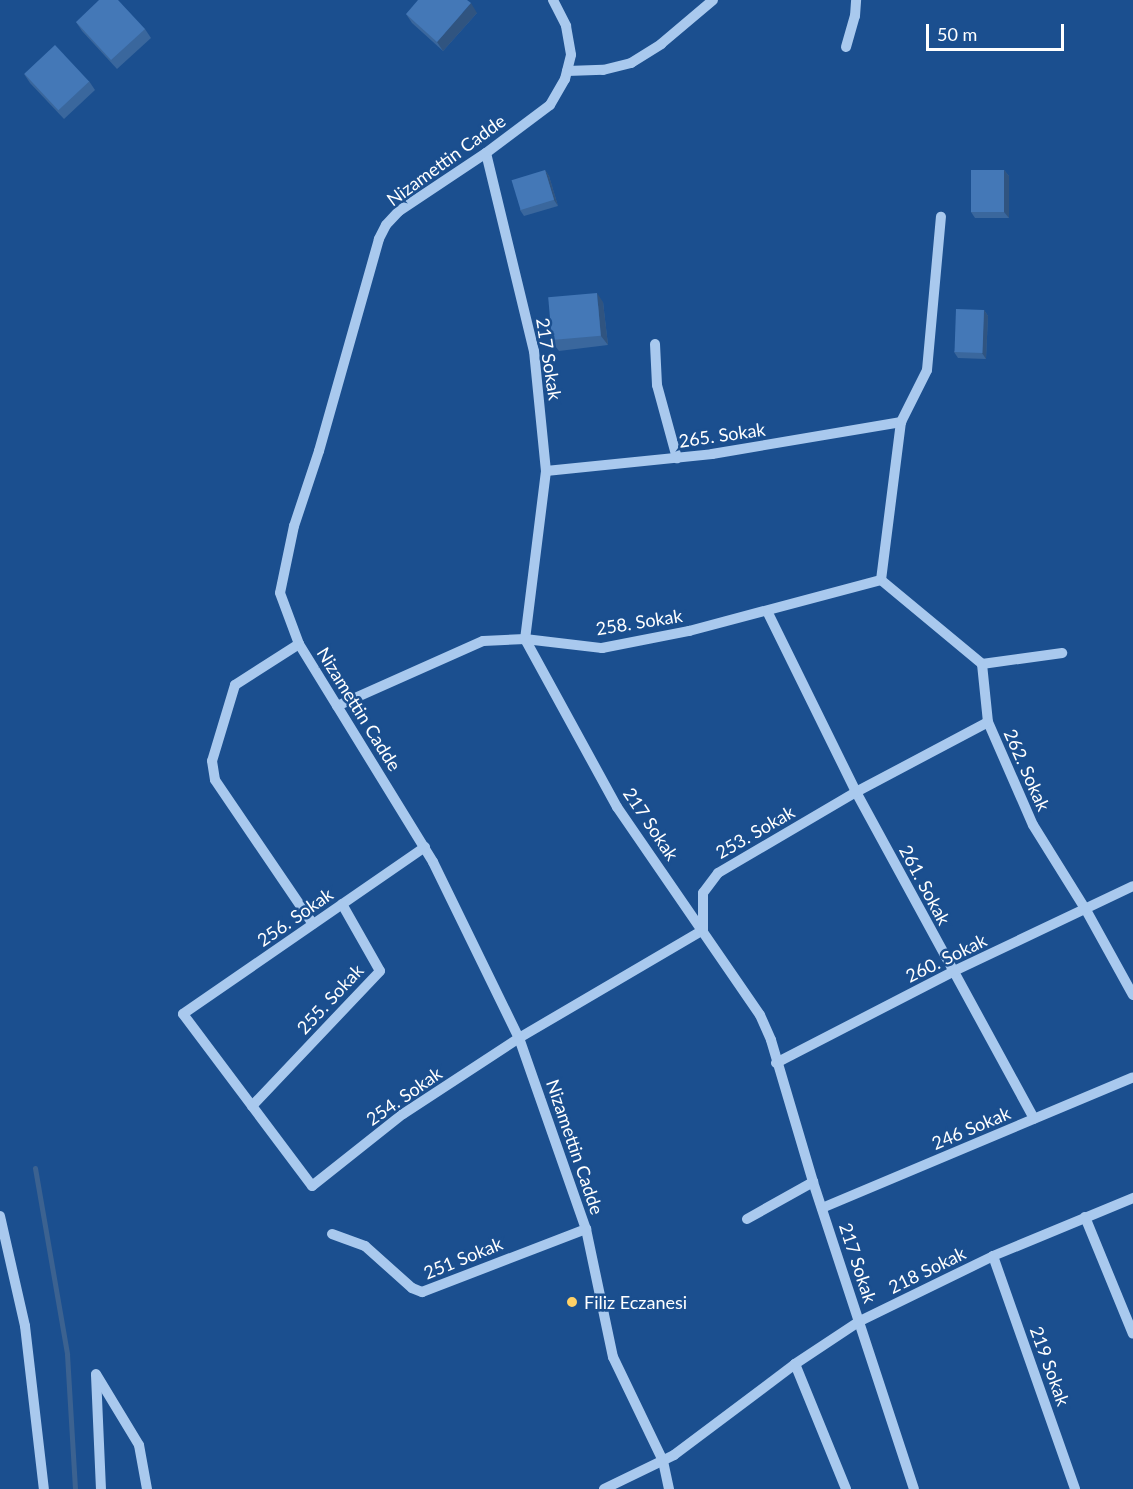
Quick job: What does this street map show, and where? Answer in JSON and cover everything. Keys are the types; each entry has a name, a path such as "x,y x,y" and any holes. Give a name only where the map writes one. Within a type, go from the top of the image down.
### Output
{"street":[{"name":"Nizamettin Cadde","path":"553,0 566,26 571,55 567,71 550,105 486,153 399,211 386,225 319,451 294,526 280,593 299,644 425,847 519,1038 586,1229 613,1357 663,1461 669,1489"},
{"path":"567,71 603,70 631,63 661,44 713,0"},
{"path":"846,47 855,16 856,0"},
{"name":"217 Sokak","path":"486,153 534,351 546,471 525,639 617,807 760,1015 771,1040 813,1182 914,1489"},
{"path":"941,217 927,370 901,422 881,580 982,664 1062,654"},
{"path":"655,344 657,385 677,458"},
{"name":"265. Sokak","path":"546,471 677,458 901,422"},
{"name":"258. Sokak","path":"337,706 483,641 525,639 602,648 689,632 881,580"},
{"name":"261. Sokak","path":"767,611 856,792 1034,1119"},
{"path":"299,644 235,685 212,761 215,780 313,924"},
{"name":"262. Sokak","path":"982,664 988,722 1033,825 1086,910 1133,995"},
{"name":"253. Sokak","path":"703,930 703,892 718,873 856,792 988,722"},
{"name":"256. Sokak","path":"252,1106 183,1014 425,847"},
{"name":"260. Sokak","path":"776,1063 952,972 1133,886"},
{"name":"255. Sokak","path":"252,1106 380,971 342,904"},
{"path":"519,1038 703,930"},
{"name":"254. Sokak","path":"252,1106 312,1186 403,1114 519,1038"},
{"name":"246 Sokak","path":"822,1208 1133,1077"},
{"path":"747,1219 813,1182"},
{"name":"218 Sokak","path":"604,1489 663,1461 795,1364 860,1321 993,1256 1133,1198"},
{"path":"0,1216 25,1326 44,1489"},
{"path":"1085,1217 1133,1334"},
{"name":"251 Sokak","path":"332,1234 365,1246 412,1288 422,1293 586,1229"},
{"name":"219 Sokak","path":"993,1256 1075,1489"},
{"path":"795,1364 846,1489"},
{"path":"101,1489 96,1374 139,1445 147,1489"}],"building":[{"path":"99,0 118,0 145,29 111,60 76,22"},
{"path":"418,0 467,0 471,3 437,42 406,14"},
{"path":"55,45 89,82 58,110 24,74"},
{"path":"545,170 554,200 521,210 512,180"},
{"path":"971,170 1004,170 1004,212 971,212"},
{"path":"597,293 601,336 552,340 548,297"},
{"path":"956,309 984,310 982,353 954,352"}],"waterway":[{"path":"35,1168 67,1354 75,1489"}],"place":[{"name":"Filiz Eczanesi","path":"572,1302"}]}
